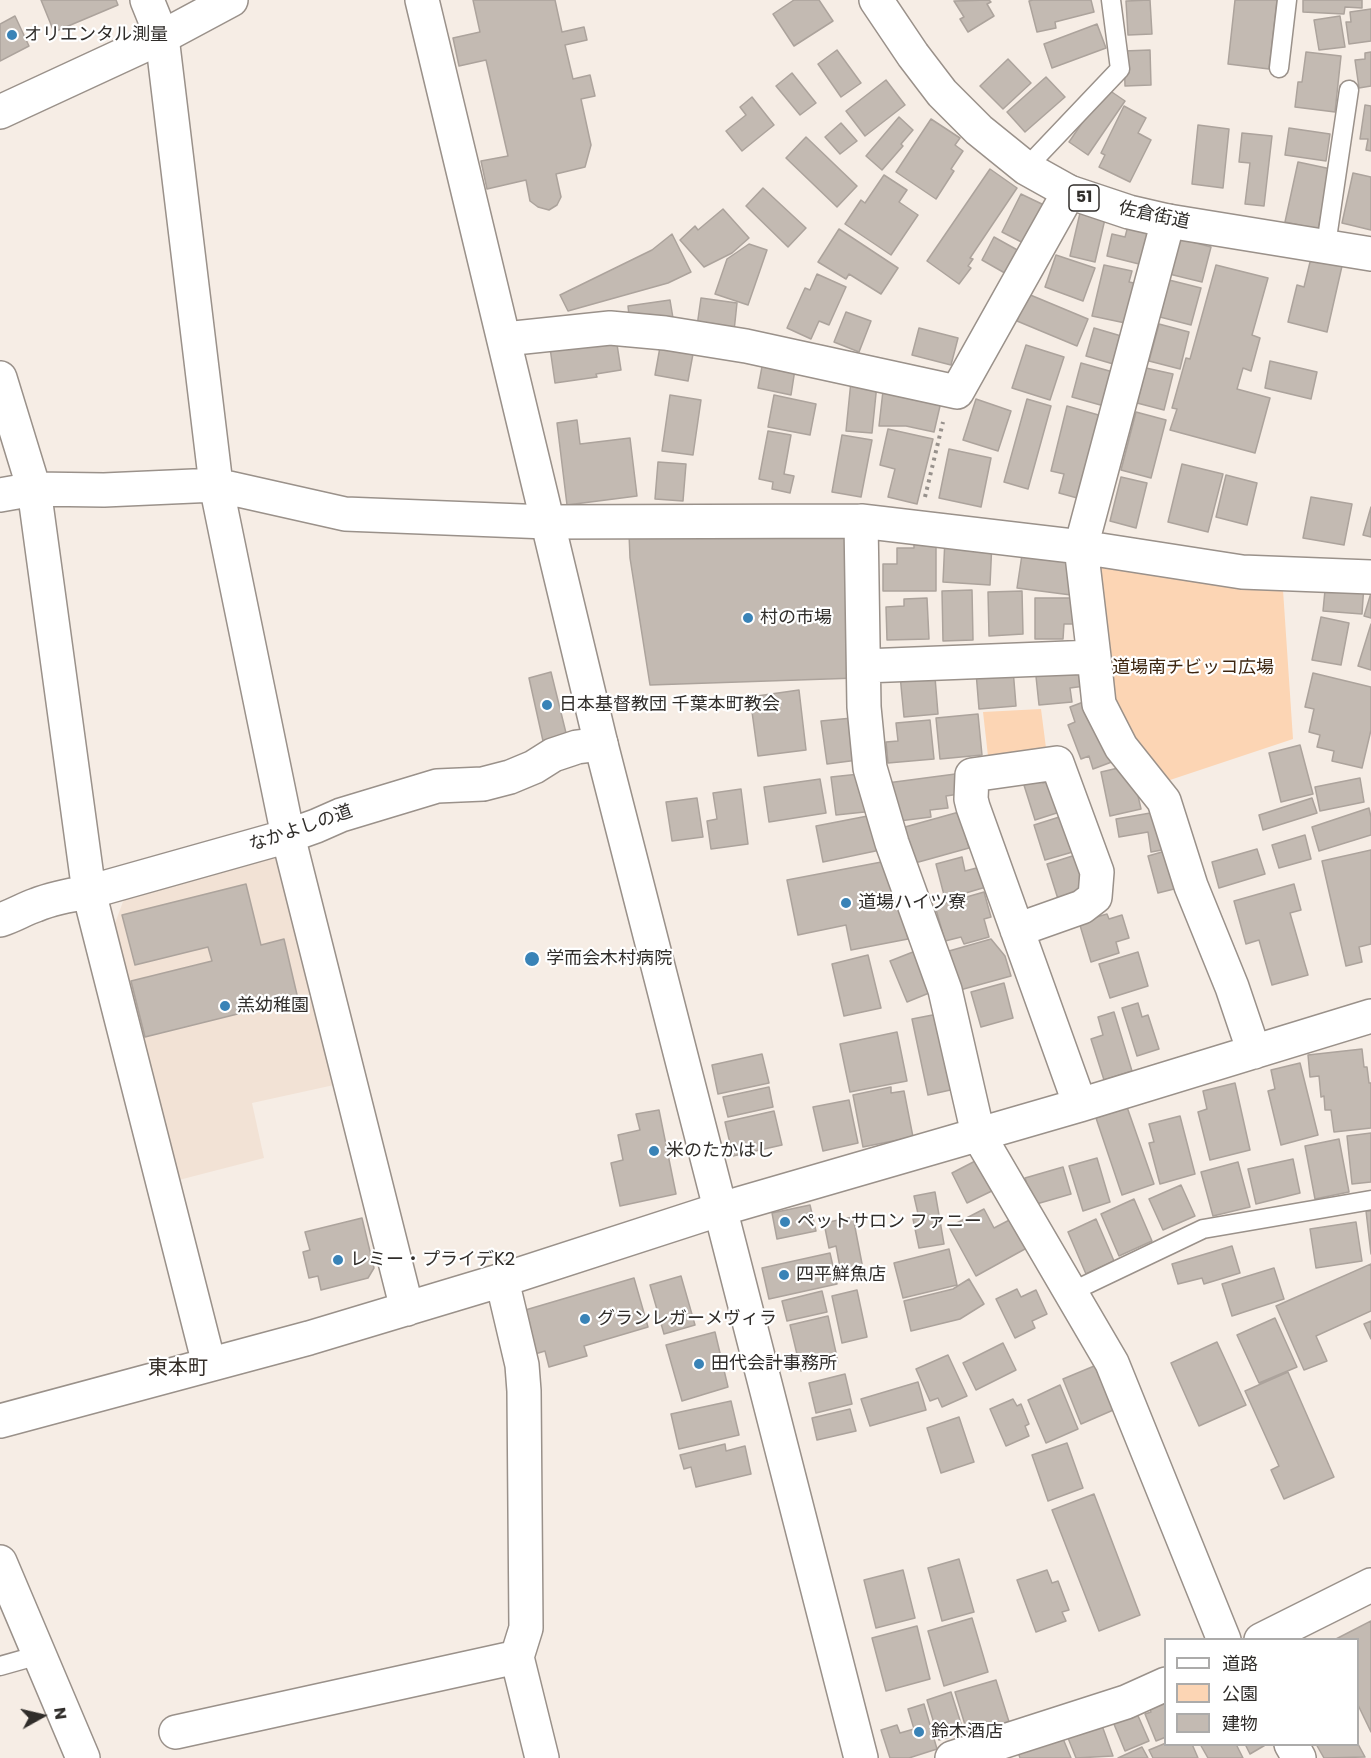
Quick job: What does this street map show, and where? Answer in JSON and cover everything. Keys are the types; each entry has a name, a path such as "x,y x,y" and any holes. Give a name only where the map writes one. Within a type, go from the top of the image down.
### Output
{"main road":[{"path":"147,0 162,37 216,484 288,836 407,1309"},
{"path":"0,112 162,37 231,0"},
{"path":"422,0 601,744 861,1758"},
{"name":"佐倉街道","path":"876,0 942,93 980,130 1026,168 1069,192 1129,212 1168,221 1371,254"},
{"path":"505,339 610,328 664,333 746,346 957,392 1069,192"},
{"path":"1168,221 1081,547 1099,704 1121,747 1164,801 1191,886 1232,987 1254,1052"},
{"path":"0,378 34,489 89,892 209,1364"},
{"path":"0,495 34,489 104,490 216,484 345,514 547,522 861,521 1081,547 1242,572 1371,577"},
{"path":"861,521 864,707 870,768 892,843 945,990 978,1134 1112,1364 1223,1638"},
{"path":"864,666 1094,657"},
{"name":"なかよしの道","path":"0,920 61,896 89,892 288,836 341,815 437,786 483,784 510,777 554,755 577,747 601,744"},
{"path":"1017,930 1082,907 1095,897 1097,872 1057,763 972,775 971,799 1017,930 1080,1105"},
{"path":"0,1421 309,1338 502,1281 721,1209 1254,1052 1369,1026"},
{"path":"502,1281 522,1365 524,1391 526,1628 518,1657 542,1758"},
{"path":"0,1562 82,1758"},
{"path":"1266,1638 1371,1585"},
{"path":"176,1732 518,1657"},
{"path":"952,1758 1004,1750 1164,1685"}],"lane":[{"path":"1026,168 1120,69 1111,0"},
{"path":"1279,68 1287,0"},
{"path":"1326,245 1349,90"},
{"path":"1071,1292 1203,1229 1371,1200"},
{"path":"0,1666 39,1655"}],"path":[{"path":"917,529 951,390"}],"shaded area":[{"name":"羔幼稚園","path":"269,856 287,866 334,1085 252,1103 264,1158 175,1181 114,926 124,899"}],"green space":[{"name":"道場南チビッコ広場","path":"1104,559 1282,575 1293,739 1152,786 1123,746 1092,568"},
{"path":"1041,709 1046,748 988,756 983,712"}],"building":[{"path":"41,0 116,0 118,5 54,32"},
{"path":"473,0 555,0 562,32 584,27 587,40 565,45 573,79 590,75 595,96 581,99 591,145 585,167 556,174 561,197 557,205 549,210 538,207 530,201 526,180 487,189 481,161 508,156 486,60 459,66 453,38 480,32"},
{"path":"794,0 819,0 833,21 794,46 773,14"},
{"path":"989,0 991,2 987,4 994,16 968,32 960,19 964,17 954,1"},
{"path":"1091,0 1094,12 1055,22 1056,28 1037,32 1029,1"},
{"path":"1150,0 1152,34 1128,35 1126,1"},
{"path":"1235,0 1277,0 1269,69 1228,64"},
{"path":"1303,0 1362,0 1362,8 1345,7 1344,14 1303,12"},
{"path":"1371,9 1371,41 1349,44 1346,22 1351,22 1350,12"},
{"name":"オリエンタル測量","path":"15,16 29,46 0,61 0,24"},
{"path":"1340,16 1345,47 1319,50 1314,20"},
{"path":"1097,24 1106,48 1052,68 1044,44"},
{"path":"837,50 861,83 841,97 818,64"},
{"path":"1150,50 1151,85 1125,86 1124,51"},
{"path":"1306,52 1341,56 1335,112 1295,107 1298,82 1302,82"},
{"path":"1371,52 1371,86 1359,88 1355,60 1365,59 1365,53"},
{"path":"1008,59 1031,83 1003,109 980,86"},
{"path":"792,73 816,103 800,115 776,86"},
{"path":"1046,77 1065,97 1025,132 1007,112"},
{"path":"886,80 905,105 865,136 846,111"},
{"path":"1106,88 1125,101 1088,155 1069,142"},
{"path":"752,97 774,125 742,151 726,131 746,115 740,107"},
{"path":"1365,105 1371,106 1371,151 1366,150 1368,139 1360,139"},
{"path":"1124,106 1146,118 1138,133 1151,140 1130,182 1099,167 1105,155 1101,153"},
{"path":"899,117 913,130 901,144 903,146 882,170 866,156"},
{"path":"931,119 960,138 955,145 963,151 951,169 954,171 936,199 896,172"},
{"path":"841,123 857,141 840,154 825,137"},
{"path":"1198,125 1229,129 1223,188 1192,184"},
{"path":"1289,128 1330,134 1326,161 1285,155"},
{"path":"1242,133 1272,136 1264,206 1245,204 1250,163 1239,162"},
{"path":"806,137 857,186 837,207 786,158"},
{"path":"1298,162 1331,169 1318,229 1285,222"},
{"path":"990,169 1017,188 970,258 973,259 968,266 971,268 959,284 927,261"},
{"path":"1353,173 1371,177 1371,230 1342,223"},
{"path":"884,175 907,190 899,202 918,215 891,255 845,224 861,200 865,203"},
{"path":"763,188 806,228 788,247 746,206"},
{"path":"1021,194 1046,206 1033,248 1002,232"},
{"path":"723,209 749,238 732,253 704,267 680,240 695,226 698,230"},
{"path":"1080,213 1105,219 1095,262 1070,256"},
{"path":"1128,226 1155,232 1147,266 1107,256 1112,234 1125,237"},
{"path":"839,229 898,268 881,294 849,274 846,279 818,262"},
{"path":"672,234 691,272 668,283 568,311 560,295 652,250"},
{"path":"994,237 1030,257 1017,280 982,260"},
{"path":"1174,237 1211,247 1202,282 1165,273"},
{"path":"749,244 767,250 748,305 715,294 727,259"},
{"path":"1056,255 1095,268 1083,301 1045,287"},
{"path":"1311,258 1342,266 1327,332 1288,322 1297,285 1304,287"},
{"path":"1104,265 1132,271 1129,282 1139,284 1130,324 1092,316"},
{"path":"1216,265 1268,278 1252,335 1260,338 1251,371 1243,368 1237,389 1270,398 1255,453 1170,430 1177,409 1172,408 1186,358 1190,359"},
{"path":"817,274 846,287 829,325 819,321 811,339 787,328 805,288 810,290"},
{"path":"1169,280 1201,288 1191,325 1160,317"},
{"path":"1028,294 1088,319 1077,346 1017,321"},
{"path":"701,298 737,303 734,331 697,326"},
{"path":"670,300 673,318 630,325 628,306"},
{"path":"846,312 871,321 859,352 834,342"},
{"path":"1159,324 1189,332 1180,369 1149,361"},
{"path":"919,328 958,338 951,365 912,355"},
{"path":"1094,328 1128,338 1120,366 1086,356"},
{"path":"662,336 695,343 688,381 655,375"},
{"path":"616,338 621,370 596,374 597,377 555,383 549,341"},
{"path":"1026,345 1064,357 1050,400 1012,388"},
{"path":"764,356 796,363 791,395 758,388"},
{"path":"1270,361 1317,372 1311,399 1265,388"},
{"path":"1081,363 1113,372 1104,406 1072,397"},
{"path":"1146,368 1173,374 1164,410 1137,403"},
{"path":"851,381 877,384 872,433 846,431"},
{"path":"884,382 943,393 934,432 906,426 879,426"},
{"path":"670,395 701,400 693,455 662,451"},
{"path":"774,395 816,404 810,435 768,427"},
{"path":"976,399 1011,411 998,451 963,440"},
{"path":"1027,399 1051,406 1028,489 1004,482"},
{"path":"1067,406 1102,416 1081,499 1059,493 1064,474 1051,471"},
{"path":"1136,412 1166,420 1151,478 1121,470"},
{"path":"577,420 580,444 630,438 637,496 567,505 557,423"},
{"path":"888,429 933,439 917,504 888,497 895,469 880,465"},
{"path":"768,431 791,435 784,474 794,476 790,493 772,489 773,482 759,479"},
{"path":"842,435 872,440 861,497 832,492"},
{"path":"949,449 991,458 981,507 939,498"},
{"path":"658,462 686,464 683,501 655,499"},
{"path":"1182,464 1223,474 1208,532 1168,522"},
{"path":"1226,475 1257,483 1247,525 1216,517"},
{"path":"1121,477 1147,483 1136,528 1110,521"},
{"path":"1311,497 1352,504 1344,545 1303,538"},
{"path":"1371,507 1371,537 1363,535"},
{"name":"村の市場","path":"853,526 857,678 650,685 630,558 629,533"},
{"path":"914,534 936,534 936,591 883,591 883,564 897,564 897,548 914,548"},
{"path":"945,538 992,541 990,585 943,582"},
{"path":"1023,548 1076,554 1071,595 1017,588"},
{"path":"1326,580 1364,584 1362,614 1323,611"},
{"path":"972,590 973,640 943,641 942,591"},
{"path":"1022,591 1023,634 989,636 988,592"},
{"path":"1371,593 1371,618 1364,616"},
{"path":"927,598 929,639 887,640 886,607 904,606 904,599"},
{"path":"1035,598 1073,598 1073,624 1064,624 1063,639 1035,639"},
{"path":"1321,617 1349,623 1341,665 1312,660"},
{"path":"1371,624 1371,670 1358,666"},
{"path":"1082,662 1085,686 1070,688 1072,702 1039,705 1035,667"},
{"path":"934,665 938,714 904,717 900,675"},
{"path":"1013,669 1016,706 979,709 976,672"},
{"name":"日本基督教団 千葉本町教会","path":"551,672 566,733 543,741 529,678"},
{"path":"1313,673 1371,687 1371,730 1362,768 1332,761 1334,751 1317,747 1320,735 1309,732 1314,709 1305,707"},
{"path":"799,690 806,750 758,756 750,697"},
{"path":"1094,698 1117,760 1093,769 1089,756 1081,759 1068,725 1075,722 1070,707"},
{"path":"978,714 982,755 940,759 936,718"},
{"path":"852,718 858,760 827,764 821,721"},
{"path":"930,720 934,759 888,763 886,742 898,741 896,723"},
{"path":"1300,745 1313,794 1281,802 1269,753"},
{"path":"1131,765 1141,809 1110,816 1101,772"},
{"path":"869,773 874,811 836,815 831,777"},
{"path":"963,773 966,793 946,796 948,808 930,810 931,817 891,822 887,783"},
{"path":"1041,776 1043,783 1059,778 1069,809 1035,820 1023,782"},
{"path":"1360,778 1364,802 1320,811 1315,787"},
{"path":"820,779 826,813 769,822 764,787"},
{"path":"741,789 748,844 711,849 707,821 717,819 713,793"},
{"path":"697,798 703,837 672,841 666,802"},
{"path":"1312,798 1317,813 1263,830 1259,815"},
{"path":"1369,808 1371,835 1319,851 1312,827"},
{"path":"959,812 969,848 915,863 905,827"},
{"path":"1156,812 1162,850 1151,852 1148,832 1119,837 1116,819"},
{"path":"1072,813 1083,849 1045,860 1034,825"},
{"path":"878,814 885,849 823,862 816,826"},
{"path":"1305,835 1311,859 1279,868 1272,845"},
{"path":"1176,848 1186,886 1158,893 1148,856"},
{"path":"1257,849 1265,874 1219,888 1212,862"},
{"path":"1371,850 1371,944 1359,947 1362,962 1346,966 1322,861"},
{"path":"1082,853 1093,889 1058,899 1047,864"},
{"path":"962,857 965,871 988,865 993,885 945,899 936,864"},
{"name":"道場ハイツ寮","path":"892,860 908,939 851,950 846,925 798,935 787,880"},
{"path":"246,884 261,945 284,939 298,999 145,1037 131,981 212,961 208,947 135,965 122,915"},
{"path":"1294,884 1301,910 1290,913 1308,975 1272,985 1259,940 1246,944 1234,901"},
{"path":"984,892 991,917 984,919 989,937 964,944 961,937 945,941 935,906"},
{"path":"1107,914 1109,919 1122,915 1129,938 1116,942 1119,953 1091,962 1079,922"},
{"path":"991,939 1005,956 1011,976 960,990 949,951"},
{"path":"918,950 934,991 907,1002 890,961"},
{"path":"1138,952 1148,986 1110,998 1099,964"},
{"path":"868,955 881,1008 844,1016 832,964"},
{"path":"1004,983 1013,1018 981,1027 971,992"},
{"path":"1138,1003 1142,1017 1148,1015 1159,1049 1137,1056 1122,1008"},
{"path":"948,1012 964,1087 928,1095 912,1019"},
{"path":"1114,1012 1132,1071 1104,1080 1091,1039 1103,1035 1098,1017"},
{"path":"897,1032 907,1081 850,1092 840,1044"},
{"path":"1362,1049 1364,1067 1367,1067 1369,1083 1371,1083 1371,1128 1334,1132 1331,1110 1325,1110 1324,1096 1321,1097 1319,1076 1310,1077 1308,1055"},
{"path":"762,1054 769,1083 718,1094 712,1065"},
{"path":"1300,1063 1318,1135 1281,1145 1268,1091 1275,1089 1271,1070"},
{"path":"1235,1083 1250,1150 1210,1160 1198,1112 1207,1109 1203,1091"},
{"path":"769,1087 773,1107 728,1117 723,1097"},
{"path":"891,1087 891,1093 904,1091 913,1137 863,1147 853,1095"},
{"path":"849,1100 858,1143 823,1151 813,1107"},
{"path":"1127,1107 1154,1184 1122,1195 1096,1118"},
{"path":"659,1110 676,1194 620,1206 611,1163 623,1160 618,1135 640,1130 636,1114"},
{"path":"774,1111 782,1145 733,1156 725,1122"},
{"path":"1180,1116 1195,1174 1160,1184 1149,1143 1154,1142 1149,1124"},
{"path":"1371,1133 1371,1182 1352,1184 1347,1136"},
{"path":"1339,1139 1349,1192 1315,1199 1305,1146"},
{"path":"981,1158 996,1189 967,1203 952,1173"},
{"path":"1097,1158 1110,1202 1083,1211 1069,1166"},
{"path":"1293,1159 1300,1193 1256,1204 1248,1169"},
{"path":"1238,1162 1250,1207 1213,1216 1201,1172"},
{"path":"1063,1167 1071,1194 1033,1205 1025,1178"},
{"path":"1181,1185 1195,1216 1163,1230 1149,1199"},
{"path":"935,1192 944,1244 919,1248 913,1219 919,1218 914,1196"},
{"path":"1134,1199 1152,1241 1119,1256 1101,1214"},
{"path":"810,1205 816,1231 777,1239 772,1213"},
{"path":"984,1209 994,1228 1019,1215 1034,1244 976,1276 949,1227"},
{"path":"1366,1211 1371,1211 1371,1254"},
{"path":"853,1217 864,1274 842,1278 836,1246 829,1248 824,1223"},
{"name":"レミー・プライデK2","path":"362,1218 374,1268 368,1278 321,1290 318,1276 309,1278 303,1252 310,1250 305,1232"},
{"path":"1096,1219 1114,1261 1086,1274 1068,1232"},
{"path":"1356,1222 1362,1261 1316,1268 1310,1229"},
{"path":"1232,1246 1240,1273 1204,1284 1202,1278 1178,1284 1172,1264"},
{"path":"949,1249 957,1285 903,1298 894,1263"},
{"path":"830,1253 837,1284 769,1299 762,1268"},
{"path":"1371,1264 1371,1311 1316,1336 1327,1361 1304,1370 1276,1306"},
{"path":"1274,1268 1284,1299 1232,1316 1222,1284"},
{"path":"681,1276 695,1325 664,1334 650,1285"},
{"name":"グランレガーメヴィラ","path":"634,1278 648,1327 584,1346 587,1356 549,1367 545,1351 535,1354 522,1311"},
{"path":"969,1279 984,1304 960,1319 911,1331 904,1301 953,1289"},
{"path":"1017,1289 1021,1297 1036,1290 1047,1314 1032,1321 1035,1328 1015,1338 996,1299"},
{"path":"857,1290 867,1337 842,1343 832,1296"},
{"path":"822,1291 827,1312 787,1321 782,1301"},
{"path":"828,1316 838,1362 801,1371 790,1325"},
{"path":"1275,1318 1297,1367 1259,1383 1237,1335"},
{"path":"1371,1321 1371,1339 1364,1324"},
{"path":"715,1332 728,1387 682,1401 666,1345"},
{"path":"1217,1342 1246,1405 1199,1426 1171,1363"},
{"path":"1003,1343 1016,1370 976,1390 963,1363"},
{"path":"948,1355 967,1396 942,1407 938,1398 930,1401 916,1369"},
{"path":"1099,1364 1118,1408 1081,1424 1063,1379"},
{"path":"1288,1372 1334,1477 1284,1499 1271,1470 1279,1466 1245,1391"},
{"path":"845,1374 852,1404 816,1413 809,1383"},
{"path":"918,1382 926,1410 870,1426 861,1399"},
{"path":"1060,1385 1078,1429 1046,1443 1028,1400"},
{"path":"1013,1399 1017,1406 1021,1404 1029,1424 1025,1426 1029,1436 1006,1446 990,1409"},
{"path":"731,1401 739,1435 679,1449 671,1414"},
{"path":"850,1409 856,1431 817,1440 812,1418"},
{"path":"959,1417 974,1462 941,1473 927,1428"},
{"path":"1067,1443 1083,1488 1048,1501 1032,1455"},
{"path":"725,1444 726,1451 745,1446 751,1474 696,1487 691,1467 684,1469 680,1455"},
{"path":"1094,1494 1140,1615 1099,1631 1052,1510"},
{"path":"959,1559 974,1612 942,1621 928,1568"},
{"path":"903,1570 915,1618 876,1628 864,1580"},
{"path":"1047,1570 1052,1583 1058,1581 1069,1610 1062,1612 1066,1621 1036,1632 1017,1580"},
{"path":"972,1618 988,1672 944,1686 928,1631"},
{"path":"1371,1621 1371,1732 1359,1707 1359,1638 1338,1638"},
{"path":"917,1626 930,1679 886,1691 872,1638"},
{"path":"996,1680 1010,1725 969,1738 955,1692"},
{"path":"1164,1689 1164,1738 1156,1741 1145,1714 1151,1712 1144,1696"},
{"path":"951,1692 964,1733 939,1740 927,1700"},
{"path":"1132,1702 1149,1741 1125,1751 1109,1712"},
{"name":"鈴木酒店","path":"924,1704 937,1749 909,1758 890,1758 881,1730 897,1725 900,1733 914,1729 908,1709"},
{"path":"1100,1720 1113,1756 1076,1758 1066,1733"},
{"path":"1059,1729 1071,1758 1020,1758 1016,1746"},
{"path":"1164,1744 1164,1746 1193,1746 1198,1758 1153,1758 1149,1750"},
{"path":"1201,1746 1237,1746 1243,1758 1208,1758"},
{"path":"1246,1746 1264,1746 1250,1754"},
{"path":"1317,1746 1359,1746 1365,1757 1324,1758"},
{"path":"1142,1747 1148,1758 1118,1758"}],"place":[{"name":"オリエンタル測量","path":"12,35"},
{"name":"村の市場","path":"748,618"},
{"name":"日本基督教団 千葉本町教会","path":"547,705"},
{"name":"道場ハイツ寮","path":"846,903"},
{"name":"学而会木村病院","path":"532,959"},
{"name":"羔幼稚園","path":"225,1006"},
{"name":"米のたかはし","path":"654,1151"},
{"name":"ペットサロン ファニー","path":"785,1222"},
{"name":"レミー・プライデK2","path":"338,1260"},
{"name":"四平鮮魚店","path":"784,1275"},
{"name":"グランレガーメヴィラ","path":"585,1319"},
{"name":"田代会計事務所","path":"699,1364"},
{"name":"鈴木酒店","path":"919,1732"}],"district":[{"name":"東本町","path":"178,1369"}]}
